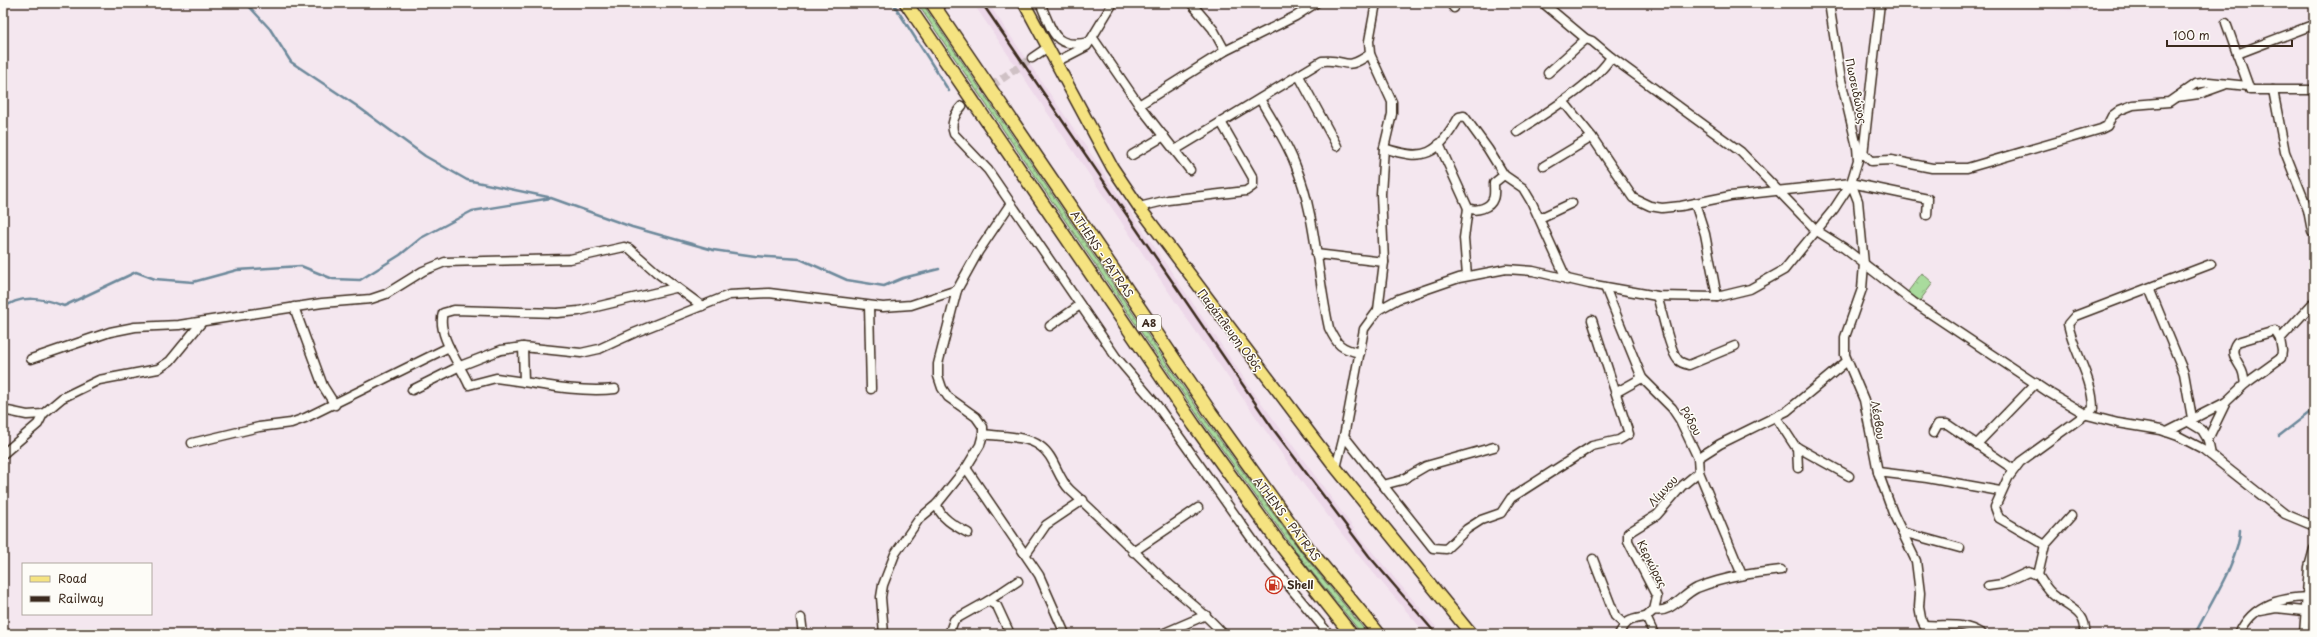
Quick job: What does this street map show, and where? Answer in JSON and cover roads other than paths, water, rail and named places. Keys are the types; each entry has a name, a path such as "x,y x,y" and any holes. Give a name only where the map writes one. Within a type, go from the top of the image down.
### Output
{"highway":[{"name":"ATHENS - PATRAS","path":"906,3 1194,425 1279,543 1351,634"},
{"name":"ATHENS - PATRAS","path":"932,3 1210,413 1312,553 1379,634"}],"main road":[{"name":"Παράπλευρη Οδός","path":"1024,3 1112,167 1139,207 1336,468 1471,634"}],"street":[{"path":"1040,3 1057,39 1064,43 1077,45 1092,40"},
{"path":"1056,62 1083,49 1092,40 1113,3"},
{"path":"1191,3 1213,29 1225,51"},
{"path":"1296,16 1303,3"},
{"path":"1139,105 1225,51 1296,16 1316,3"},
{"path":"1336,468 1344,436 1364,329 1378,310 1384,262 1381,194 1384,148 1392,114 1392,102 1370,54 1369,41 1376,3"},
{"path":"1543,3 1586,39 1592,40 1611,57 1741,152 1777,192 1817,231 1864,264 1913,302 2087,415 2118,423 2167,432 2178,436 2211,455 2286,514 2314,526"},
{"name":"Πωσειδώνος","path":"1378,310 1398,299 1467,276 1495,271 1520,269 1566,280 1657,296 1717,298 1745,291 1778,275 1817,231 1851,183 1858,160 1857,148 1841,80 1829,3"},
{"path":"1863,155 1880,3"},
{"path":"2226,24 2250,90 2314,90"},
{"path":"2237,54 2310,26"},
{"path":"1548,73 1586,39"},
{"path":"1092,40 1139,105 1190,170"},
{"path":"1032,58 1048,47"},
{"path":"1175,150 1322,61 1350,65 1370,54"},
{"path":"1517,132 1563,101 1599,70 1611,57"},
{"path":"1299,76 1337,146"},
{"path":"1857,148 1871,161 1891,160 1932,168 1967,168 2101,129 2107,126 2112,116 2127,107 2160,104 2177,98 2195,84 2209,82 2248,86"},
{"path":"2273,90 2285,152 2311,212 2312,231"},
{"path":"1260,99 1295,163 1304,193 1321,289 1333,337 1336,343 1343,348 1360,353"},
{"path":"1563,101 1592,137 1630,193 1638,202 1662,208 1730,196 1851,183 1928,199 1927,215"},
{"path":"962,106 954,116 952,128 954,134 988,170 1116,357 1152,399 1267,560 1329,634"},
{"path":"1384,148 1415,156 1434,149 1448,134 1459,117 1464,116 1488,149 1504,175 1523,188 1540,218 1566,280"},
{"path":"1139,207 1168,200 1246,191 1253,186 1253,178 1221,122"},
{"path":"1132,155 1164,136"},
{"path":"1544,166 1592,137"},
{"path":"1439,144 1468,208 1464,238 1467,276"},
{"path":"1468,208 1476,210 1490,205 1494,199 1494,183 1504,175"},
{"name":"Λέσβου","path":"1851,183 1858,201 1864,264 1862,289 1844,345 1846,362 1864,400 1878,472 1902,532 1916,561 1920,593 1919,607 1928,634"},
{"path":"1540,218 1572,203"},
{"path":"1695,203 1705,234 1717,298"},
{"path":"884,634 881,597 888,568 895,554 919,519 937,504 966,468 980,445 983,427 976,417 948,397 938,382 938,364 957,290 978,252 1011,204"},
{"path":"31,359 110,332 135,327 202,322 294,307 371,299 386,294 423,271 444,262 570,259 624,247 630,249 675,288 702,306"},
{"path":"1316,254 1384,262"},
{"path":"2045,545 1999,518 1995,507 2000,491 2013,469 2093,409 2092,392 2068,324 2075,316 2211,264"},
{"name":"Ρόδου","path":"1605,287 1642,378 1676,414 1698,458 1699,472 1742,575"},
{"path":"615,389 600,390 555,388 496,378 469,385 449,347 443,328 442,316 446,310 557,313 579,311 675,288"},
{"path":"2149,288 2184,374 2190,419 2202,430 2208,440 2211,455"},
{"path":"412,390 486,354 523,347 586,353 729,295 759,292 869,306 897,307 910,305 957,290"},
{"path":"1657,296 1673,351 1678,360 1684,364 1689,365 1734,346"},
{"path":"2280,339 2314,302"},
{"path":"1050,326 1080,305"},
{"path":"869,306 871,389"},
{"path":"294,307 323,386 335,405"},
{"path":"1344,436 1433,548 1446,549 1467,529 1481,520 1501,513 1511,498 1592,446 1628,436 1628,428 1617,392 1592,320"},
{"path":"3,454 38,424 43,414 62,398 99,380 118,375 145,372 166,365 202,322"},
{"path":"2167,432 2226,402 2245,384 2281,358 2280,339 2275,331 2237,342 2233,348 2233,355 2242,370 2245,384"},
{"path":"192,442 259,427 291,423 335,405 449,347"},
{"path":"523,347 524,382"},
{"path":"1698,458 1720,444 1776,417 1801,400 1846,362"},
{"path":"1617,392 1642,378"},
{"path":"1977,444 2036,383"},
{"path":"2208,440 2226,402"},
{"path":"3,410 27,414 43,414"},
{"path":"1776,417 1788,437 1797,447 1849,476"},
{"path":"1933,433 1938,424 1941,422 1947,424 2013,469"},
{"path":"983,434 1030,441 1041,447 1049,454 1067,486 1084,500 1133,552 1206,615 1223,634"},
{"path":"1383,485 1402,480 1426,466 1494,447"},
{"path":"1797,447 1798,468"},
{"path":"966,468 1039,575 1065,634"},
{"name":"Λίμνου","path":"1628,541 1628,533 1657,515 1682,486 1699,472"},
{"path":"1878,472 1927,478 2000,491"},
{"path":"1026,554 1046,525 1084,500"},
{"path":"937,504 938,509 947,520 968,532"},
{"path":"1133,552 1198,508"},
{"path":"2038,575 2045,545 2071,516"},
{"path":"1902,532 1960,548"},
{"name":"Κερκύρας","path":"1628,541 1656,598 1654,610"},
{"path":"2312,634 2308,567 2314,549"},
{"path":"1593,559 1615,616 1624,624"},
{"path":"1619,634 1624,624 1628,620 1646,617 1654,610 1666,610 1696,589 1742,575 1781,570"},
{"path":"1988,586 2002,584 2028,572 2038,575 2055,597 2079,614 2086,624 2085,634"},
{"path":"949,634 954,620 988,601 1018,581"},
{"path":"2239,634 2255,611 2280,599 2310,597"},
{"path":"988,601 998,606 1010,634"},
{"path":"2255,611 2276,608 2311,609"},
{"path":"2304,634 2311,609"},
{"path":"1162,634 1206,615"},
{"path":"1646,617 1654,634"},
{"path":"801,618 803,634"},
{"path":"1924,625 1954,624 1974,629 1982,634"}],"waterway":[{"path":"246,3 270,29 291,62 357,106 425,156 467,180 548,197"},
{"path":"893,3 949,91"},
{"path":"3,309 9,304 25,299 49,301 64,306 136,272 155,279 193,282 237,270 301,266 333,279 360,280 400,255 421,238 472,211 551,198 632,227 713,250 755,256 800,259 847,280 884,286 903,278 939,269"},
{"path":"2279,436 2314,409"},
{"path":"2195,634 2229,569 2239,542 2240,530"}],"tunnel":[{"path":"962,106 1032,58"}],"railway":[{"path":"982,3 1273,429 1369,556 1436,634"}],"place":[{"name":"Shell","path":"1274,585"}]}
